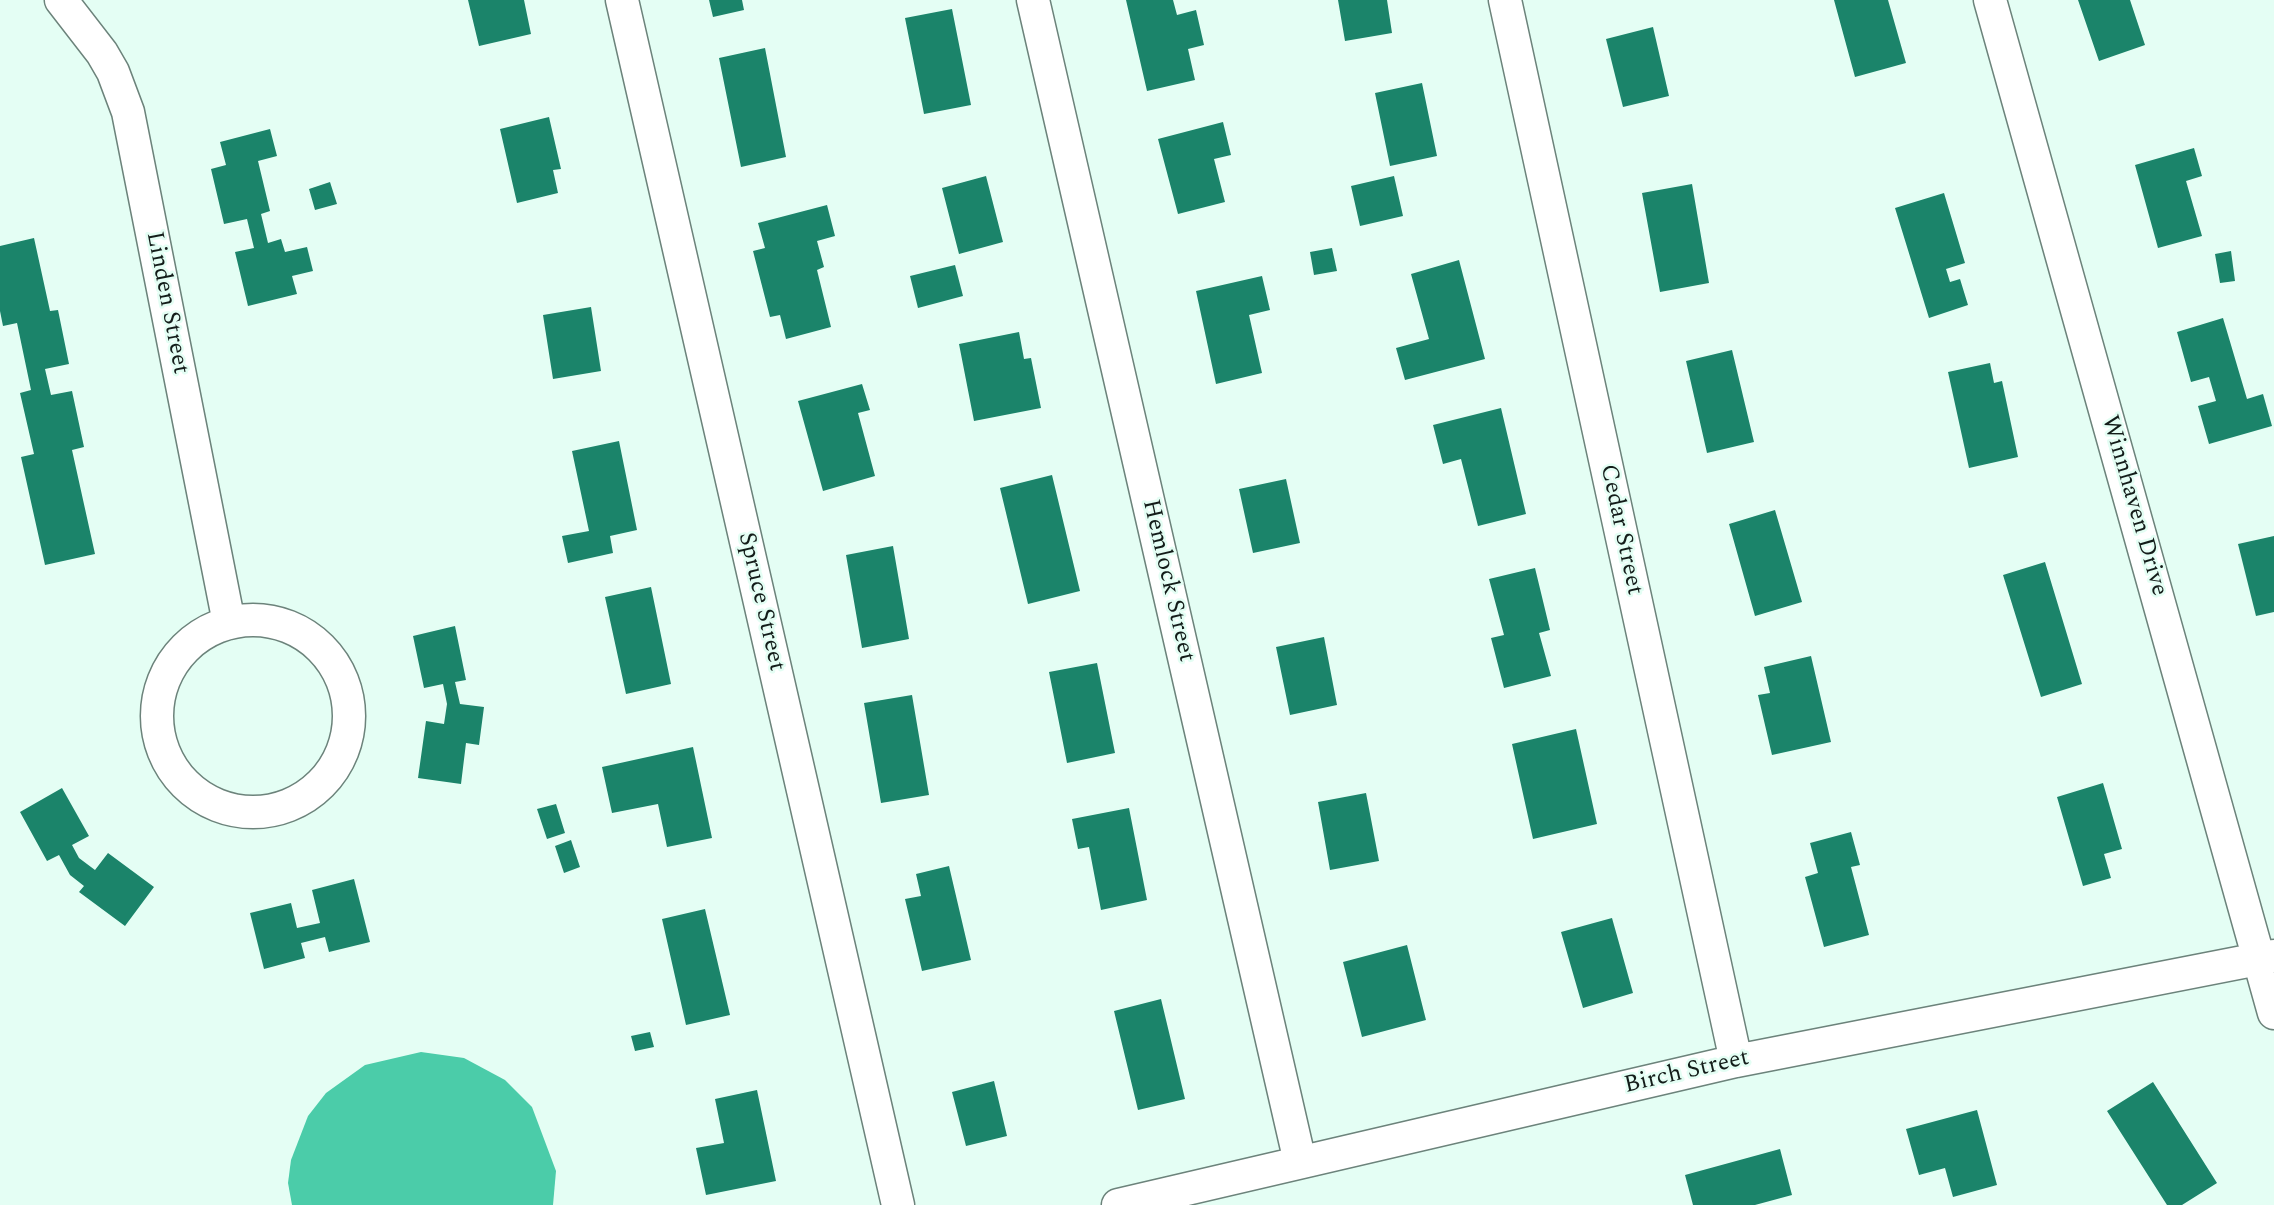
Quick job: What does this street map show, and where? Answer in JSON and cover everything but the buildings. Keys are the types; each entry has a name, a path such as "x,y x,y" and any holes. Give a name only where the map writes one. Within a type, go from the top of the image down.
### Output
{"street":[{"name":"Linden Street","path":"61,0 102,53 128,112 229,623"},
{"name":"Spruce Street","path":"622,0 898,1205"},
{"name":"Hemlock Street","path":"1033,0 1300,1162"},
{"name":"Cedar Street","path":"1505,0 1736,1061"},
{"name":"Winnhaven Drive","path":"1990,0 2267,957 2274,1013"},
{"path":"249,619 269,621 307,636 335,666 349,705 344,746 330,773 308,795 271,811 231,810 195,794 169,765 157,727 160,688 179,653 210,629 229,623 249,619"},
{"name":"Birch Street","path":"1118,1205 1736,1061 2267,957"}],"shaded area":[{"path":"421,1052 464,1058 505,1080 532,1107 556,1171 553,1205 292,1205 288,1183 291,1160 308,1116 326,1093 365,1065"}]}
